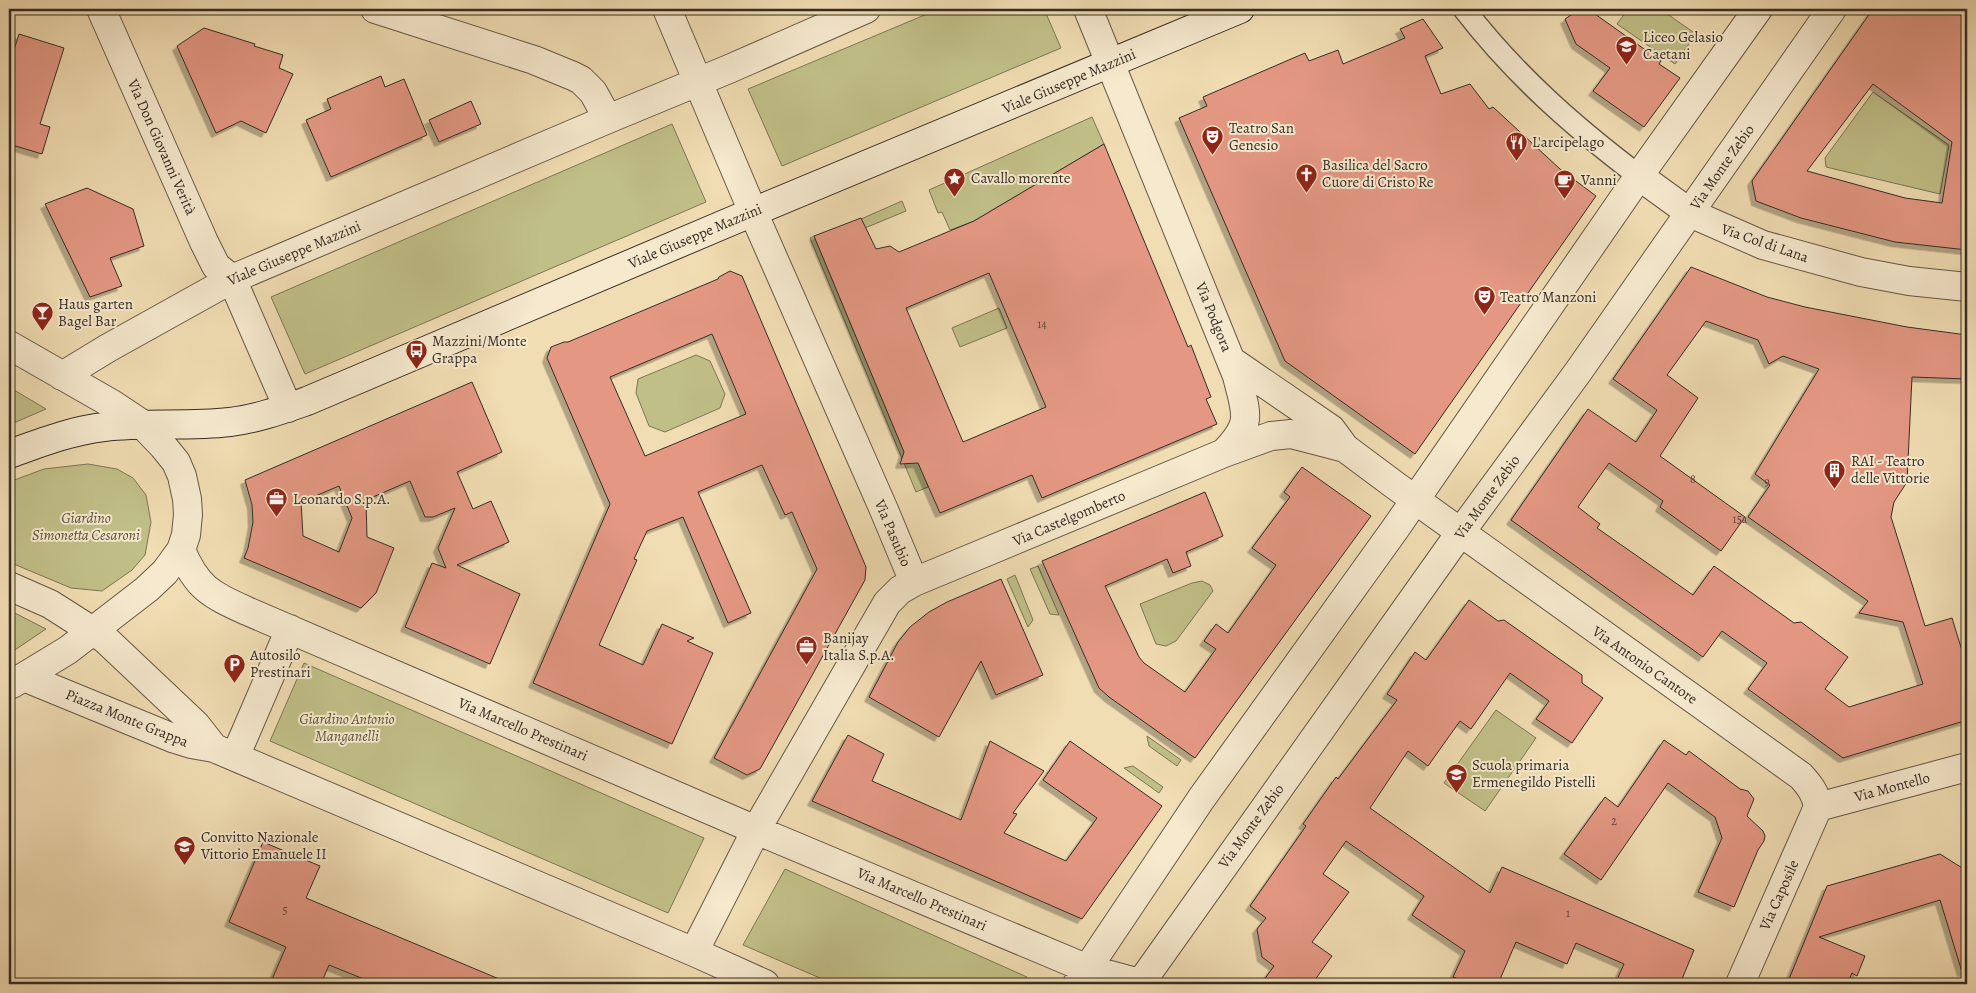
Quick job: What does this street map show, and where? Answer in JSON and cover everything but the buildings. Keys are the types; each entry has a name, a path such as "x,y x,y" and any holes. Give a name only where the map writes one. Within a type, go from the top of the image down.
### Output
{"street":[{"name":"Via Don Giovanni Verità","path":"101,9 207,248 216,266 232,279"},
{"path":"375,9 534,60 573,76 593,92 608,118"},
{"name":"Via Pasubio","path":"667,9 914,582 900,590 886,603 756,830"},
{"name":"Viale Giuseppe Mazzini","path":"62,376 108,348 232,279 608,118 699,82 866,9"},
{"name":"Via Podgora","path":"1088,9 1233,362 1331,429 1345,448 1460,533"},
{"name":"Viale Giuseppe Mazzini","path":"142,424 228,422 244,420 288,408 1240,9"},
{"name":"Via Col di Lana","path":"1464,9 1504,57 1535,90 1574,125 1638,176 1690,213 1745,239 1797,255 1861,272 1909,281 1967,287"},
{"path":"1082,977 1201,798 1415,500 1638,176 1758,9"},
{"name":"Via Monte Zebio","path":"1141,984 1460,533 1578,372 1832,9"},
{"path":"232,279 288,408"},
{"name":"Piazza Monte Grappa","path":"9,345 112,404 142,424 171,455 182,476 188,514 186,535 181,550 170,567 147,589 68,650 17,681"},
{"name":"Via Castelgomberto","path":"1224,453 1240,436 1246,418 1233,362"},
{"path":"9,454 68,434 104,427 142,424"},
{"name":"Via Castelgomberto","path":"914,582 1224,453 1271,436 1291,434 1345,448"},
{"name":"Via Antonio Cantore","path":"1460,533 1801,776 1817,798 1818,807"},
{"name":"Via Marcello Prestinari","path":"181,550 194,576 204,588 235,605 756,830 1082,977 1141,984"},
{"name":"Piazza Monte Grappa","path":"9,586 50,604 93,630 131,662 224,752"},
{"path":"290,629 224,752 765,984"},
{"name":"Piazza Monte Grappa","path":"17,681 175,739 224,752"},
{"name":"Via Montello","path":"1818,807 1967,767"},
{"name":"Via Caposile","path":"1740,984 1818,807"},
{"path":"694,952 756,830"}],"green space":[{"path":"939,9 1044,9 1061,48 782,166 748,89"},
{"path":"1628,9 1660,9 1696,34 1675,64 1617,24"},
{"path":"1873,92 1949,145 1940,194 1826,167 1825,158"},
{"path":"1092,117 1104,144 974,221 950,230 942,212 938,213 929,190"},
{"path":"672,124 706,202 305,374 271,297"},
{"path":"902,201 906,211 865,228 861,219"},
{"path":"814,236 905,454 905,462 912,463 919,460 928,487 916,492 810,238"},
{"path":"999,308 1007,328 960,347 952,328"},
{"path":"696,355 710,361 725,394 720,408 665,432 649,426 636,393 638,379"},
{"path":"9,387 46,409 9,425"},
{"name":"Giardino Simonetta Cesaroni","path":"88,464 117,469 133,478 146,495 151,522 145,555 132,570 102,591 71,588 9,562 9,482 44,469"},
{"path":"1038,566 1059,615 1050,614 1030,569"},
{"path":"1015,575 1033,620 1028,627 1007,579"},
{"path":"1202,581 1210,585 1213,591 1176,641 1166,646 1156,644 1140,604 1192,583"},
{"path":"9,610 46,629 9,654"},
{"name":"Giardino Antonio Manganelli","path":"304,663 704,838 668,913 270,741"},
{"path":"1496,710 1536,738 1485,811 1444,783"},
{"path":"1147,736 1181,760 1177,766 1149,746"},
{"path":"1133,766 1163,787 1159,793 1124,768"},
{"path":"785,869 1027,977 1022,984 834,984 743,945"}],"place":[{"name":"Liceo Gelasio Caetani","path":"1627,65"},
{"name":"Teatro San Genesio","path":"1213,156"},
{"name":"L'arcipelago","path":"1516,161"},
{"name":"Basilica del Sacro Cuore di Cristo Re","path":"1306,193"},
{"name":"Cavallo morente","path":"955,197"},
{"name":"Vanni","path":"1565,199"},
{"name":"Teatro Manzoni","path":"1484,316"},
{"name":"Haus garten Bagel Bar","path":"42,332"},
{"name":"Mazzini/Monte Grappa","path":"416,369"},
{"name":"RAI - Teatro delle Vittorie","path":"1835,489"},
{"name":"Leonardo S.p.A.","path":"277,518"},
{"name":"Banijay Italia S.p.A.","path":"807,666"},
{"name":"Autosilo Prestinari","path":"234,683"},
{"name":"Scuola primaria Ermenegildo Pistelli","path":"1456,793"},
{"name":"Convitto Nazionale Vittorio Emanuele II","path":"185,865"}]}
